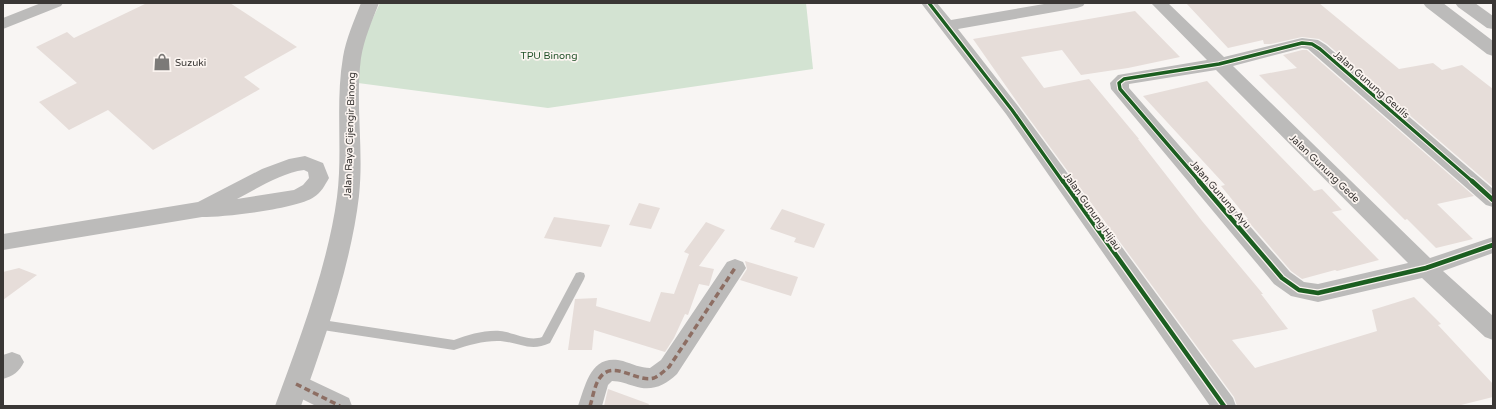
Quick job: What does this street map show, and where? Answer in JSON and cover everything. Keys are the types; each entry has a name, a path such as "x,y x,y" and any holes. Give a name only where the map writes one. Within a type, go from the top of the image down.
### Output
{"street":[{"path":"3,21 10,3"},
{"path":"3,24 55,3"},
{"name":"Jalan Raya Cijengir Binong","path":"288,406 316,324 336,256 348,196 351,139 350,100 352,58 362,22 370,3"},
{"name":"Jalan Gunung Hijau","path":"929,3 1012,110 1224,406"},
{"path":"943,21 1017,3"},
{"path":"943,21 1077,3"},
{"name":"Jalan Gunung Gede","path":"1159,3 1426,268 1493,330"},
{"path":"1432,3 1493,50"},
{"path":"1464,3 1493,24"},
{"name":"Jalan Gunung Geulis","path":"1219,64 1302,44 1312,44 1320,49 1493,200"},
{"name":"Jalan Gunung Ayu","path":"1219,64 1124,79 1119,83 1120,89 1282,278 1299,290 1318,292 1426,268"},
{"path":"3,242 202,209 221,208 297,197 314,188 319,178 316,168 304,163 285,168 225,196 202,209"},
{"path":"1426,268 1493,244"},
{"path":"590,406 599,379 607,371 616,369 639,377 652,378 668,367 735,268"},
{"path":"296,384 340,406"}],"lane":[{"path":"316,324 454,345 470,340 496,336 537,344 546,340 580,276"}],"green space":[{"name":"TPU Binong","path":"380,3 806,3 813,69 548,108 358,83 362,41"}],"building":[{"name":"Suzuki","path":"147,3 230,3 297,47 244,77 260,89 153,150 108,110 69,130 39,102 77,83 36,47 67,32 74,38"},
{"path":"1186,3 1319,3 1399,69 1433,63 1442,70 1462,65 1493,89 1493,187 1327,44 1319,39 1302,37 1271,44 1264,44 1263,40 1228,48"},
{"path":"1135,11 1180,57 1128,68 1081,75 1062,50 1021,57 1044,88 1089,79 1139,139 1202,221 1263,294 1261,294 1288,329 1232,340 1255,368 1377,331 1372,310 1414,297 1441,324 1438,325 1493,384 1493,397 1457,406 1237,406 1234,397 1022,109 973,39"},
{"path":"1307,50 1474,196 1437,204 1473,239 1436,248 1407,219 1405,220 1259,75 1297,68 1283,55"},
{"path":"1207,81 1314,191 1322,189 1342,210 1332,212 1379,260 1302,279 1291,271 1246,219 1248,219 1221,186 1225,185 1143,96"},
{"path":"639,203 660,208 651,229 629,225"},
{"path":"782,209 825,224 814,248 794,242 796,238 770,229"},
{"path":"554,217 610,225 601,247 544,238"},
{"path":"706,222 725,230 699,266 714,269 709,286 699,284 688,315 685,314 674,338 665,352 594,330 592,350 568,350 575,299 597,298 596,306 650,322 661,292 674,294 689,254 684,252"},
{"path":"745,261 798,277 791,296 740,280 747,269"},
{"path":"19,268 37,275 3,300 3,272"},
{"path":"608,389 649,404 648,406 604,406"}],"marked path":[{"path":"590,406 599,379 604,373 610,370 617,370 646,379 659,375 669,367 735,268"},
{"path":"296,384 340,406"}],"cycle path":[{"path":"929,3 1012,110 1224,406"},
{"path":"1493,200 1320,49 1312,44 1302,43 1219,64 1124,79 1119,83 1120,89 1282,278 1299,290 1318,293 1426,268 1493,245"}],"place":[{"name":"Suzuki","path":"162,62"}]}
